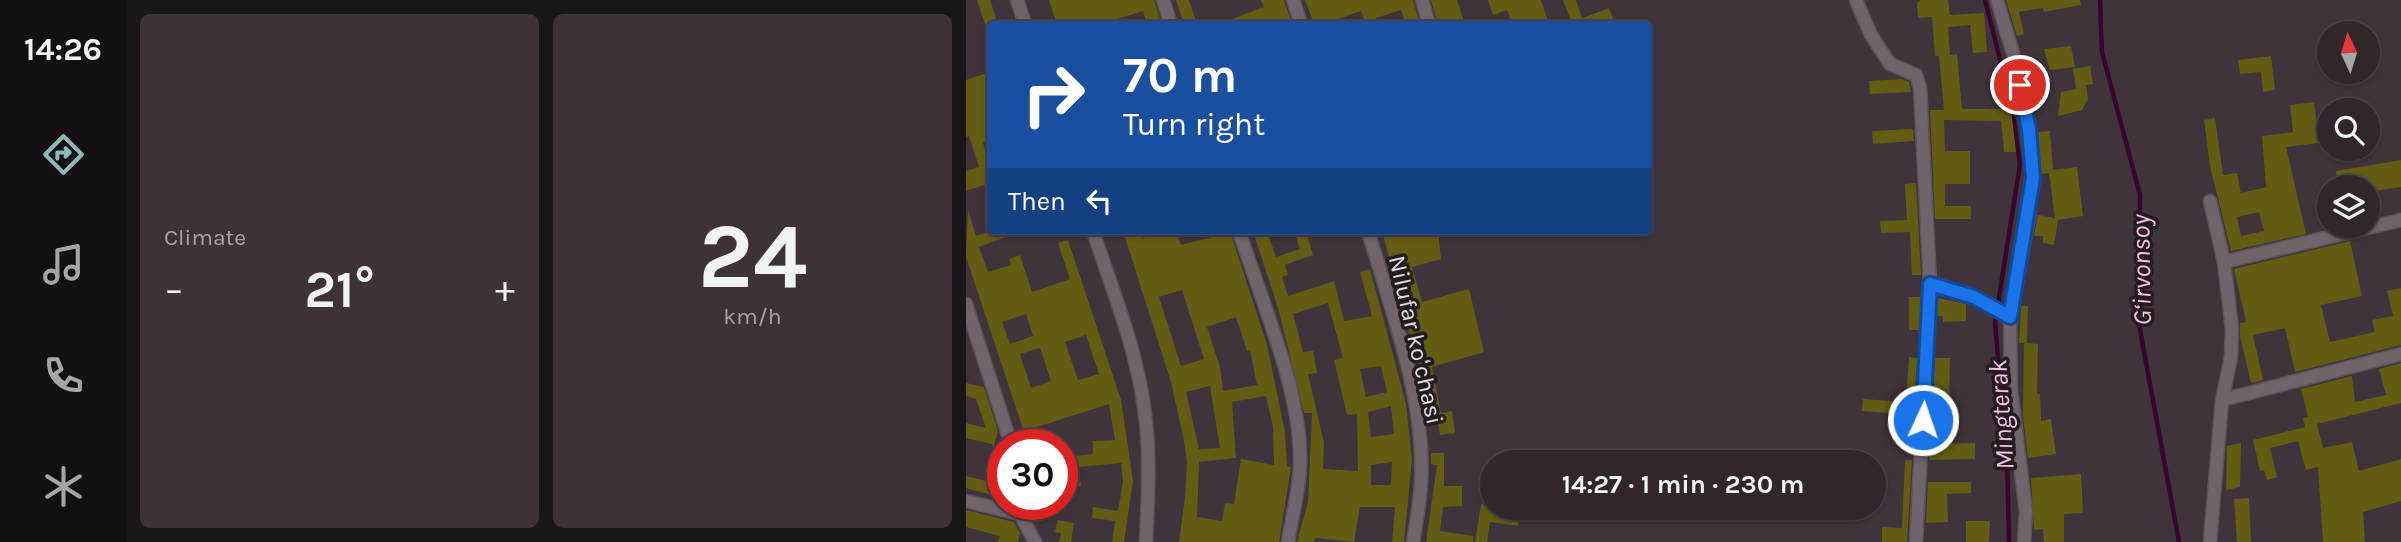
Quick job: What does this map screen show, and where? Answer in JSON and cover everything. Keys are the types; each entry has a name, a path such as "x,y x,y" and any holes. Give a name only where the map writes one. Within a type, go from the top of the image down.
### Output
{"street":[{"path":"1017,0 1024,21"},
{"path":"1163,0 1170,21"},
{"path":"1293,0 1300,21"},
{"path":"1422,0 1428,21"},
{"path":"1856,0 1871,35 1890,64 1916,75 1920,87 1930,284 1916,542"},
{"path":"1997,0 2018,70 2033,155 2029,218 2006,315 2011,390 2026,512 2024,542"},
{"path":"2210,201 2224,262 2232,329 2231,358 2222,400 2210,542"},
{"path":"2224,262 2401,220"},
{"path":"1094,235 1133,352 1144,407 1150,467 1146,542"},
{"path":"1239,235 1286,378 1295,415 1300,458 1288,542"},
{"name":"Nilufar koʻchasi","path":"1369,235 1401,343 1417,417 1422,482 1413,542"},
{"path":"1930,284 1974,297 2006,315"},
{"path":"966,304 1006,429"},
{"path":"2222,400 2401,354"},
{"path":"966,501 987,504"},
{"path":"1025,520 1035,542"}],"building":[{"path":"977,0 990,0 997,21 987,21 985,24"},
{"path":"1049,0 1154,0 1161,21 1146,21 1143,11 1111,21 1056,21"},
{"path":"1176,0 1189,0 1196,21 1183,21"},
{"path":"1261,0 1284,0 1291,21 1227,21 1264,7"},
{"path":"1305,0 1413,0 1419,21 1405,21 1401,10 1376,18 1377,21 1365,21 1361,11 1335,21 1313,21"},
{"path":"1431,0 1457,0 1464,21 1437,21"},
{"path":"1488,0 1541,0 1548,21 1511,21 1507,10 1493,15"},
{"path":"1563,0 1576,0 1582,18 1609,8 1614,21 1571,21"},
{"path":"1921,0 1948,0 1950,15 1984,13 1987,52 1973,53 1970,25 1948,27 1950,55 1957,54 1962,109 2011,109 2016,152 2004,152 2001,121 1944,120 1945,151 1970,151 1970,184 1945,184 1945,206 1971,206 1971,219 1935,219 1930,110 1944,110 1932,17 1918,18 1917,3"},
{"path":"2006,0 2080,0 2081,5 2044,12 2043,8 2019,12 2024,34 2017,36"},
{"path":"2071,46 2075,67 2050,70 2044,49"},
{"path":"2271,56 2275,90 2263,92 2261,72 2240,74 2238,60"},
{"path":"2090,66 2093,84 2086,85 2088,99 2082,110 2058,116 2061,92 2076,89 2073,69"},
{"path":"987,73 987,141 983,143 987,156 987,184 966,191 966,171 979,167 969,136 966,137 966,80"},
{"path":"1902,79 1909,82 1911,92 1870,94 1869,81"},
{"path":"2314,102 2317,143 2286,147 2306,234 2231,251 2210,166 2204,120 2215,118 2223,175 2237,173 2241,193 2266,187 2262,136 2293,132 2290,105","holes":["2259,212 2264,231 2241,236 2237,217"]},
{"path":"1913,129 1914,141 1873,144 1872,131"},
{"path":"2050,131 2053,170 2077,167 2083,216 2058,220 2054,245 2043,243 2043,236 2034,236 2038,215 2055,218 2049,173 2041,174 2038,132"},
{"path":"2401,160 2401,187 2380,190 2380,175 2336,175 2336,171"},
{"path":"1916,183 1921,275 1912,275 1910,232 1881,233 1880,221 1907,220 1905,184"},
{"path":"968,210 976,236 987,232 987,235 1011,235 979,247 988,272 1011,265 1009,259 1020,255 1032,292 1070,279 1058,243 1068,240 1121,400 1133,481 1124,542 1112,542 1115,521 1092,518 1093,507 1118,511 1123,482 1121,463 1079,467 1081,486 1078,486 1078,456 1093,454 1093,441 1115,440 1109,404 1034,428 1023,429 966,257","holes":["1026,314 1033,336 1010,344 1002,322","1086,335 1099,374 1078,380 1065,342","1040,348 1051,381 1031,388 1020,354"]},
{"path":"1124,235 1141,235 1142,238 1151,235 1177,235 1181,245 1212,237 1211,235 1231,235 1267,345 1285,432 1287,466 1291,467 1279,542 1179,542 1187,462 1171,382","holes":["1182,290 1204,359 1181,366 1159,297","1236,317 1247,351 1250,350 1257,385 1223,391 1220,367 1207,327","1210,386 1220,448 1199,449 1186,392","1266,396 1273,427 1274,465 1241,459 1234,504 1225,503 1222,521 1197,517 1199,462 1236,458 1232,402"]},
{"path":"1254,235 1268,235 1276,257 1300,249 1295,235 1307,235 1313,255 1285,265 1288,275 1282,277 1288,296 1334,281 1344,321 1372,316 1360,272 1370,269 1406,404 1412,460 1404,542 1392,542 1395,507 1360,507 1354,542 1315,538 1314,542 1297,542 1308,502 1312,413 1304,413 1278,308","holes":["1328,303 1343,358 1334,360 1347,415 1357,414 1358,471 1323,469 1324,443 1308,374 1317,373 1313,351 1303,352 1293,314","1381,366 1387,392 1366,397 1360,369","1391,406 1394,434 1371,437 1368,412","1392,462 1391,485 1371,485 1371,465"]},
{"path":"1383,235 1438,235 1441,259 1412,267 1422,302 1469,289 1484,352 1432,367 1441,413 1452,411 1455,433 1440,435 1438,423 1430,424 1426,393"},
{"path":"2350,241 2362,296 2321,305 2330,342 2375,332 2372,320 2393,316 2387,291 2401,288 2401,345 2295,372 2285,328 2253,335 2263,380 2251,383 2240,336 2240,323 2246,322 2234,269"},
{"path":"1909,297 1921,297 1919,330 1909,330"},
{"path":"1938,298 1966,304 1966,321 1943,322 1943,316 1937,316"},
{"path":"2021,306 2028,306 2027,343 2038,344 2037,394 2040,394 2041,421 2051,419 2056,454 2028,458 2023,416 2024,343 2019,343"},
{"path":"1909,357 1917,358 1914,415 1862,411 1863,399 1906,402"},
{"path":"1935,358 1950,358 1949,407 1941,407 1940,444 1975,443 1975,459 1929,460"},
{"path":"2401,363 2401,403 2317,424 2323,448 2352,442 2359,471 2401,459 2401,501 2363,512 2365,542 2323,542 2318,467 2306,470 2298,441 2270,448 2277,477 2267,480 2264,470 2260,471 2253,440 2305,427 2303,418 2308,417 2301,389 2352,376 2355,402 2386,395 2379,369"},
{"path":"966,383 984,387 997,429 987,429 987,443 966,438 966,423 986,428 976,399 966,396"},
{"path":"2241,443 2240,487 2226,490 2227,446"},
{"path":"1431,453 1444,453 1444,486 1462,486 1462,506 1443,507 1440,531 1473,536 1473,542 1426,542 1437,465 1431,464"},
{"path":"1905,460 1912,460 1907,542 1882,542 1882,527 1902,528"},
{"path":"2081,474 2083,513 2064,514 2064,542 2044,542 2043,529 2034,530 2031,478"},
{"path":"966,476 987,481 987,494 966,488"},
{"path":"1928,482 1971,482 1971,493 1947,494 1948,522 1926,523"},
{"path":"2249,498 2251,542 2237,542 2234,499"},
{"path":"966,510 987,515 987,520 1014,522 1020,533 1018,542 998,542 1000,536 966,527"},
{"path":"1480,510 1480,520 1519,520 1518,526 1490,522 1487,542 1475,542"},
{"path":"1058,520 1074,523 1071,542 1059,542 1061,533 1055,532"},
{"path":"1966,521 1990,521 1989,542 1966,542"}],"waterway":[{"name":"Mingterak","path":"1985,0 2012,107 2020,164 1995,323 2007,454 2009,542"},
{"name":"G‘irvonsoy","path":"2100,0 2102,52 2140,195 2139,324 2179,542"}],"route":[{"path":"1923,420 1930,284 1974,297 2010,317 2029,218 2033,178 2033,155 2020,85"}]}
